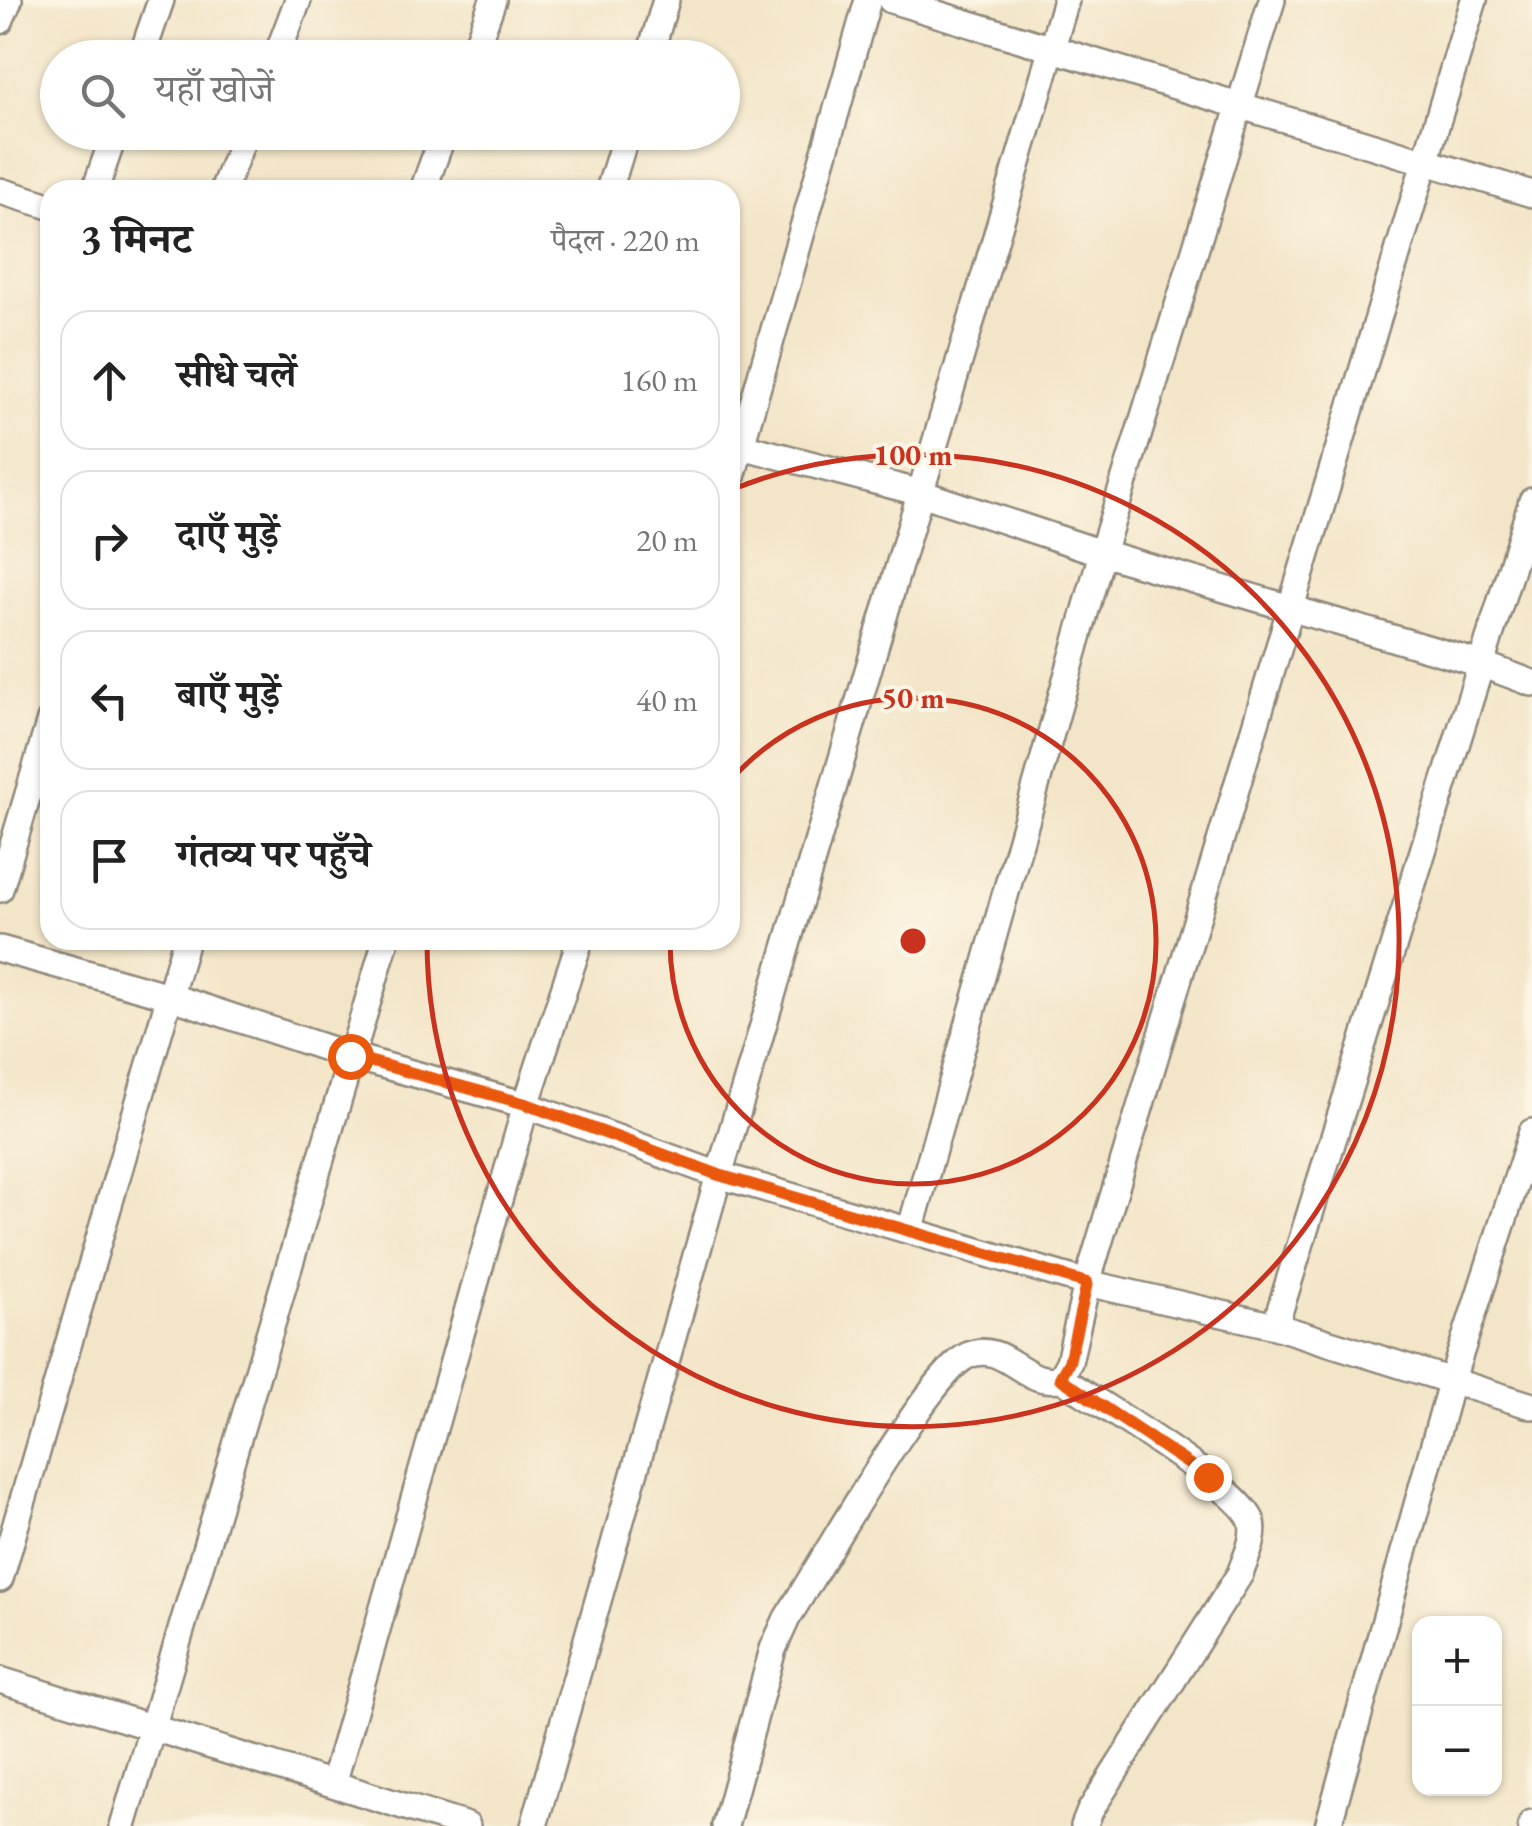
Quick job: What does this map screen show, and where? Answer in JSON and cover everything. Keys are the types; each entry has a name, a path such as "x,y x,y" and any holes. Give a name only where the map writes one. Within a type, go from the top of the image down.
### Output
{"street":[{"path":"0,21 9,0"},
{"path":"147,40 161,0"},
{"path":"283,40 298,0"},
{"path":"479,40 493,0"},
{"path":"654,40 666,0"},
{"path":"740,432 868,0"},
{"path":"891,0 1532,194"},
{"path":"534,1826 719,1175 1066,0"},
{"path":"910,1232 1102,554 1272,0"},
{"path":"725,1826 773,1649 788,1618 923,1402 951,1368 970,1354 992,1353 1034,1378 1049,1382 1060,1378 1069,1362 1087,1283 1474,0"},
{"path":"98,180 109,150"},
{"path":"227,180 239,150"},
{"path":"427,180 437,150"},
{"path":"612,180 621,150"},
{"path":"0,191 40,203"},
{"path":"740,446 921,493 1102,554 1481,664 1532,683"},
{"path":"1276,1326 1532,501"},
{"path":"0,889 40,754"},
{"path":"0,949 169,996 350,1056 526,1104 719,1175 910,1232 1087,1283 1276,1326 1532,1406"},
{"path":"0,1578 183,950"},
{"path":"123,1826 383,950"},
{"path":"334,1784 526,1104 577,950"},
{"path":"1328,1826 1452,1379 1532,1132"},
{"path":"1060,1378 1208,1477 1237,1500 1252,1521 1251,1544 1240,1574 1084,1826"},
{"path":"0,1680 467,1826"}],"route":[{"path":"350,1056 526,1104 719,1175 1087,1283 1069,1362 1060,1378 1208,1477"}]}
